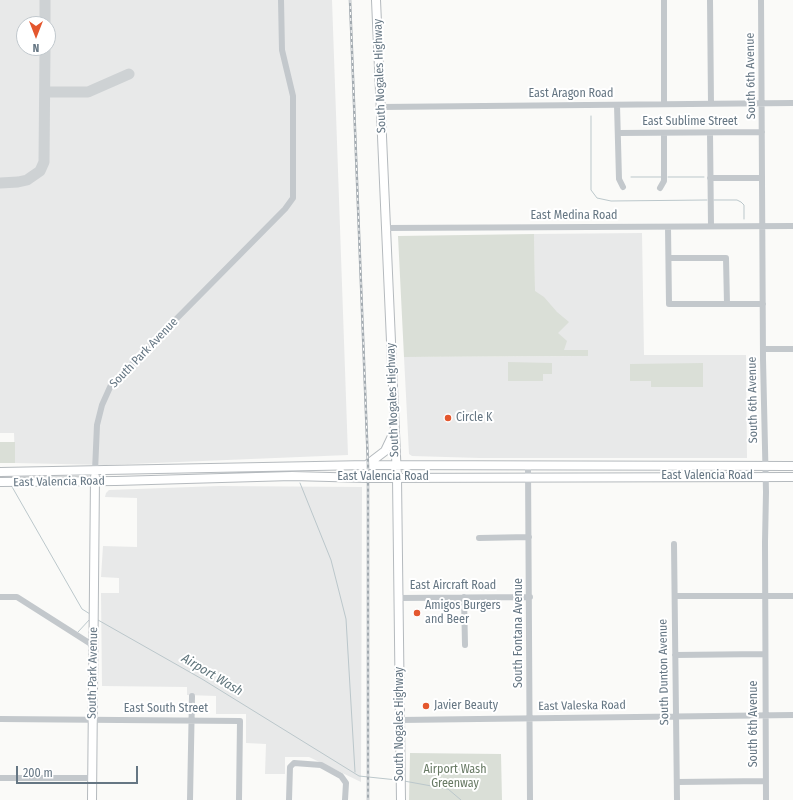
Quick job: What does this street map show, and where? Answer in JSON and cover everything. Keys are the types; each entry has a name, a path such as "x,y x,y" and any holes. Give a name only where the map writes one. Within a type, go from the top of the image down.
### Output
{"main road":[{"name":"South Nogales Highway","path":"376,0 397,478 400,598 401,800"},
{"path":"368,464 384,451 395,429"},
{"name":"East Valencia Road","path":"0,472 368,464 528,466 793,466"},
{"path":"292,466 292,476"},
{"path":"631,466 631,476"},
{"path":"193,467 193,478"},
{"name":"South Park Avenue","path":"92,800 95,471"},
{"name":"East Valencia Road","path":"0,482 292,476 397,478 528,476 793,477"}],"street":[{"name":"South Park Avenue","path":"95,471 97,424 102,405 111,385 264,231 290,204 293,198 293,96 282,50 281,0"},
{"path":"664,0 664,104"},
{"path":"710,0 711,104"},
{"name":"South 6th Avenue","path":"761,0 766,596 766,800"},
{"name":"East Aragon Road","path":"381,107 793,104"},
{"path":"617,105 619,179 623,187"},
{"name":"East Sublime Street","path":"618,133 762,132"},
{"path":"660,188 664,182 664,133"},
{"path":"710,133 711,226"},
{"path":"710,178 762,178"},
{"name":"East Medina Road","path":"386,228 793,226"},
{"path":"668,227 669,304 763,304"},
{"path":"669,258 726,258 727,304"},
{"path":"763,349 793,349"},
{"name":"South Fontana Avenue","path":"528,466 530,597 530,800"},
{"path":"479,538 529,537"},
{"name":"South Dunton Avenue","path":"674,544 677,800"},
{"path":"675,596 793,596"},
{"path":"0,597 17,597 94,646"},
{"path":"464,597 464,645"},
{"name":"East Aircraft Road","path":"400,598 530,597"},
{"path":"675,655 765,654"},
{"path":"190,800 192,696"},
{"name":"East Valeska Road","path":"400,720 793,715"},
{"name":"East South Street","path":"0,719 240,721 239,800"},
{"path":"290,800 290,768 294,763 321,765 342,776 345,780 345,800"},
{"path":"0,778 93,778"},
{"path":"677,782 766,781"}],"shaded area":[{"path":"0,0 332,0 348,455 106,465 15,463 14,433 0,433"},
{"path":"642,233 644,355 746,355 747,458 480,458 412,456 409,454 404,357 588,356 588,350 535,351 534,234"},
{"path":"219,486 362,487 361,782 309,757 285,757 285,774 265,774 266,744 246,743 246,714 216,714 216,696 187,695 187,687 102,686 101,593 119,593 119,578 101,577 103,546 137,547 137,498 105,497 106,493 109,490"}],"green space":[{"path":"534,234 535,291 544,297 557,312 569,322 558,333 567,341 564,350 588,350 588,356 404,357 398,236"},
{"path":"508,362 552,363 552,374 543,374 543,381 508,381"},
{"path":"703,363 703,387 651,387 651,381 630,381 630,364"},
{"path":"0,442 15,442 15,463 0,463"},
{"name":"Airport Wash Greenway","path":"410,753 501,754 502,800 409,800"}],"waterway":[{"path":"591,116 591,190 597,198 611,201 707,200"},
{"path":"631,177 661,177"},
{"path":"668,177 704,177"},
{"path":"714,200 737,200 741,202 744,205 744,219"},
{"path":"300,483 331,560 346,619 355,772"},
{"name":"Airport Wash","path":"11,485 82,609 90,614"},
{"path":"78,632 90,619"},
{"name":"Airport Wash","path":"98,620 202,679 359,776 397,780"},
{"name":"Airport Wash","path":"404,781 448,789 461,800"}],"taxiway":[{"path":"45,0 45,16"},
{"path":"0,183 27,180 40,171 44,162 45,56"},
{"path":"45,92 88,92 129,74"}],"railway":[{"path":"350,0 368,465 368,800"}],"place":[{"name":"Circle K","path":"448,418"},
{"name":"Amigos Burgers and Beer","path":"417,613"},
{"name":"Javier Beauty","path":"426,706"}]}
